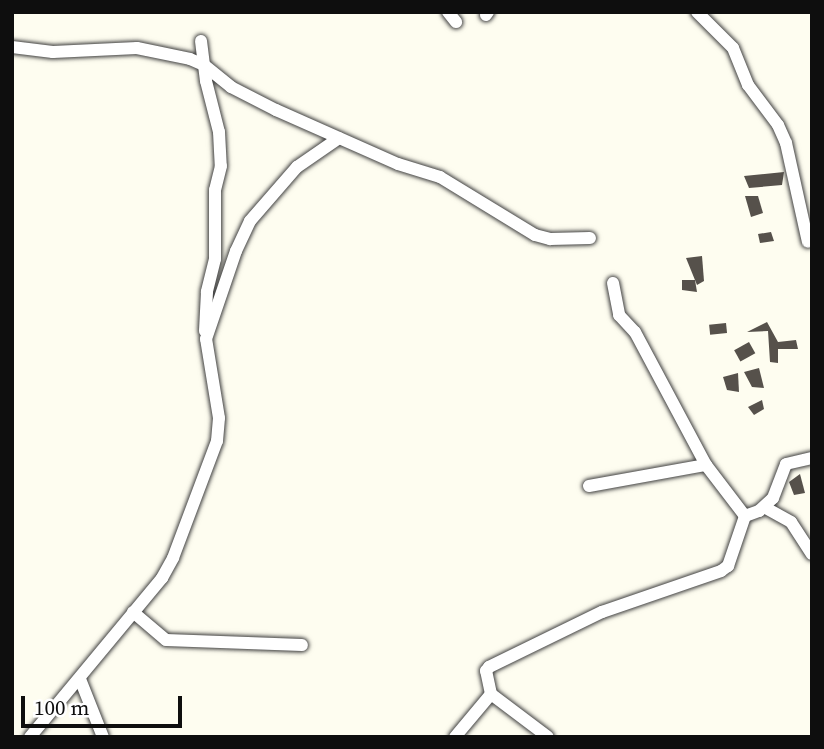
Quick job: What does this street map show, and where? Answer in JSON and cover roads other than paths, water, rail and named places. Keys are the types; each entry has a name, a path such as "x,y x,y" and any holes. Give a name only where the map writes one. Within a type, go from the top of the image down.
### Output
{"street":[{"path":"697,12 733,48 748,85 778,125 786,143 808,242"},
{"path":"30,737 162,578 173,558 217,441 219,418 204,318 215,259 215,190 221,166 219,132 201,41"},
{"path":"12,47 52,52 137,48 204,65 231,87 398,164 440,177 545,239 590,238"},
{"path":"206,339 236,251 250,221 297,167 339,138"},
{"path":"613,283 619,315 635,332 706,465 745,516"},
{"path":"745,516 764,507 778,489 785,466 812,458"},
{"path":"589,486 706,465"},
{"path":"764,507 791,522 812,554"},
{"path":"548,737 491,694 486,671 489,667 602,612 721,572 731,559 745,516"},
{"path":"133,612 166,640 302,645"},
{"path":"80,679 103,737"},
{"path":"455,737 491,694"}]}
